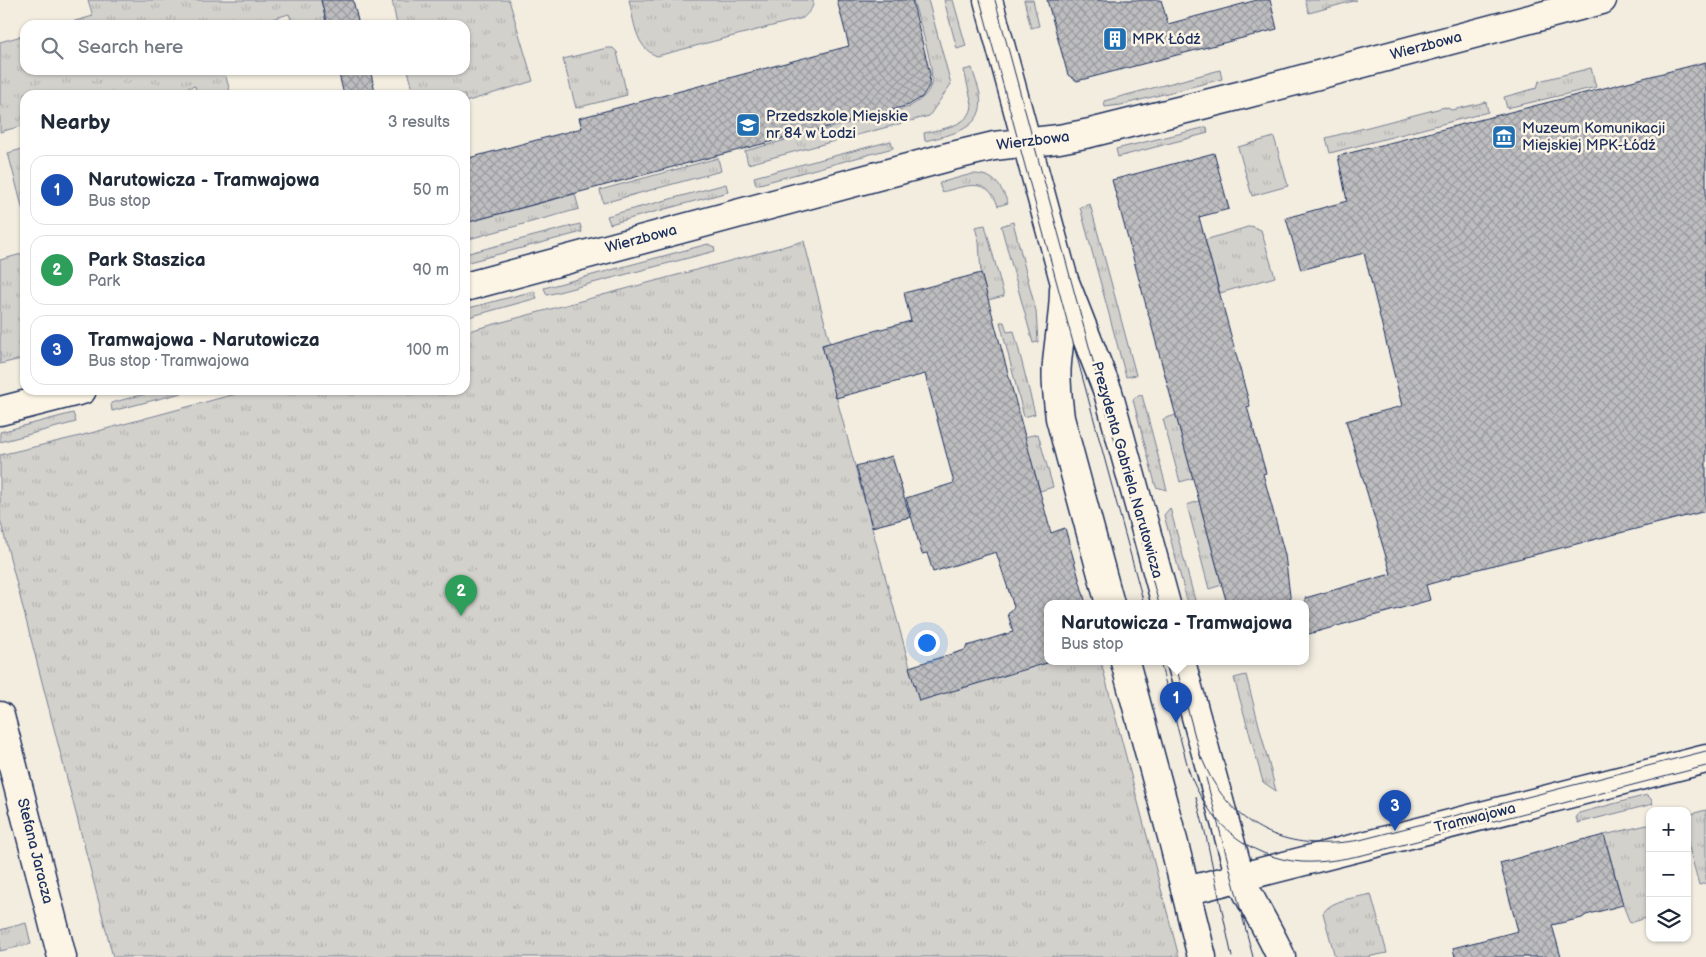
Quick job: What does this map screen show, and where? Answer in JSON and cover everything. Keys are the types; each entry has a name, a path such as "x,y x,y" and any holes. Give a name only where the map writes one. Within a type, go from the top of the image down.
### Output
{"street":[{"name":"Prezydenta Gabriela Narutowicza","path":"988,0 1064,280 1108,392 1165,600"},
{"name":"Wierzbowa","path":"470,286 943,158 994,146 1059,139 1109,128 1602,0"},
{"name":"Prezydenta Gabriela Narutowicza","path":"1064,280 1064,308 1057,365 1057,394 1060,418 1109,600"},
{"path":"0,411 62,395"},
{"path":"1126,665 1202,957"},
{"path":"1182,665 1240,877 1249,900 1281,957"},
{"name":"Stefana Jaracza","path":"0,716 62,957"},
{"name":"Tramwajowa","path":"1186,891 1706,759"}],"green space":[{"path":"88,0 321,0 326,20 291,20 289,14 269,20 79,20 93,16"},
{"path":"392,0 509,0 533,81 470,100 470,90 413,90 409,75 470,75 470,20 396,20"},
{"path":"629,0 813,0 813,5 803,18 657,56 644,47 640,40 634,24"},
{"path":"913,0 928,0 951,84 929,116 748,164 745,151 909,107 922,98 931,85 932,78 926,44"},
{"path":"944,0 953,0 966,46 957,49"},
{"path":"1024,0 1033,0 1039,26 1031,28"},
{"path":"1305,0 1357,0 1309,13"},
{"path":"20,36 20,75 225,75 230,90 196,90 195,86 180,90 20,90 20,126 0,132 0,42"},
{"path":"613,48 617,52 627,95 576,108 563,59"},
{"path":"972,68 980,94 978,116 972,123 955,133 925,141 924,133 961,122 971,111 972,104 964,70"},
{"path":"1591,68 1596,87 1507,108 1504,97 1537,88 1539,81"},
{"path":"1220,70 1222,79 1121,105 1105,107 1104,101"},
{"path":"1486,102 1488,112 1330,153 1326,138 1445,107 1452,110"},
{"path":"1207,127 1208,133 1118,157 1116,149"},
{"path":"1274,137 1288,186 1252,196 1238,147"},
{"path":"891,141 893,148 756,185 754,177"},
{"path":"20,150 20,199 8,153"},
{"path":"718,158 721,171 603,203 600,190"},
{"path":"972,174 980,174 995,181 1008,203 998,206 994,197 988,190 982,187 959,187 942,192 939,183"},
{"path":"726,184 728,192 610,224 607,216"},
{"path":"575,194 579,209 470,239 470,222"},
{"path":"1090,204 1136,375 1126,377 1080,207"},
{"path":"1013,222 1036,311 1038,342 1033,343 1001,226"},
{"path":"580,224 582,232 470,262 470,253"},
{"path":"985,225 1004,296 988,300 981,273 979,242 975,227"},
{"path":"1251,226 1261,230 1275,277 1220,293 1205,240"},
{"path":"804,241 830,343 822,345 919,700 1044,664 1102,665 1179,957 113,957 0,519 0,455 76,437 231,395 470,395 470,331"},
{"path":"708,244 714,247 715,251 547,295 544,288"},
{"path":"20,254 20,359 0,364 0,260"},
{"path":"534,291 537,298 470,317 470,308"},
{"path":"1000,322 1004,322 1007,332 1014,331 1035,414 1024,417"},
{"path":"141,395 174,395 112,411 111,403"},
{"path":"1142,395 1167,490 1156,487 1133,400 1135,397"},
{"path":"73,413 76,422 0,442 0,432"},
{"path":"1176,415 1193,478 1180,482 1163,419"},
{"path":"1038,434 1053,487 1040,491 1024,437"},
{"path":"1199,501 1222,585 1209,589 1187,505"},
{"path":"1170,508 1195,600 1187,600 1164,515"},
{"path":"1246,675 1276,791 1263,782 1234,678"},
{"path":"1647,795 1653,804 1578,823 1576,818 1579,813"},
{"path":"1706,810 1706,883 1699,885 1691,855 1691,814"},
{"path":"1646,825 1646,918 1630,923 1623,905 1604,835"},
{"path":"1371,894 1387,953 1367,957 1335,957 1323,913 1327,908 1338,902"},
{"path":"26,923 31,944 0,951 0,930"}],"building":[{"path":"321,0 353,0 358,20 326,20"},
{"path":"837,0 912,0 930,74 929,86 922,97 909,105 470,222 470,158 582,128 579,118 849,46"},
{"name":"MPK Łódź","path":"1047,0 1161,0 1168,24 1257,0 1270,0 1277,29 1077,81 1068,75"},
{"path":"1706,62 1706,511 1451,576 1451,578 1426,585 1430,600 1309,634 1309,600 1305,600 1305,598 1391,574 1346,421 1402,406 1364,253 1301,270 1286,218 1347,201 1338,156"},
{"path":"339,75 371,75 375,90 343,90"},
{"path":"1214,153 1229,209 1199,217 1250,406 1247,407 1266,473 1263,474 1285,555 1291,600 1226,600 1112,180"},
{"path":"981,273 1051,533 1065,528 1085,600 1044,600 1044,664 919,701 909,667 965,650 967,646 1013,632 1008,614 1014,607 996,552 933,572 927,553 922,554 906,498 954,483 925,374 836,398 822,345 911,321 904,293"},
{"path":"892,456 910,517 872,527 856,466"},
{"path":"1604,835 1623,905 1552,925 1561,957 1455,957 1453,948 1518,931 1500,863"}],"tram line":[{"path":"980,0 1143,600"},
{"path":"995,0 1158,600"},
{"path":"1161,665 1190,775"},
{"path":"1176,665 1201,759"},
{"path":"1199,752 1216,786 1229,804 1244,818 1261,829 1279,836 1298,841 1339,843 1360,840 1706,751"},
{"path":"1188,769 1206,804 1217,820 1231,833 1263,853 1282,859 1310,862 1363,855 1706,766"},
{"path":"1206,778 1253,957"},
{"path":"1196,797 1232,957"}],"place":[{"name":"MPK Łódź","path":"1115,39"},
{"name":"Przedszkole Miejskie nr 84 w Łodzi","path":"748,125"},
{"name":"Muzeum Komunikacji Miejskiej MPK-Łódź","path":"1504,137"},
{"name":"Park Staszica","path":"461,616"},
{"name":"Narutowicza - Tramwajowa","path":"1176,723"},
{"name":"Tramwajowa - Narutowicza","path":"1395,831"}]}
